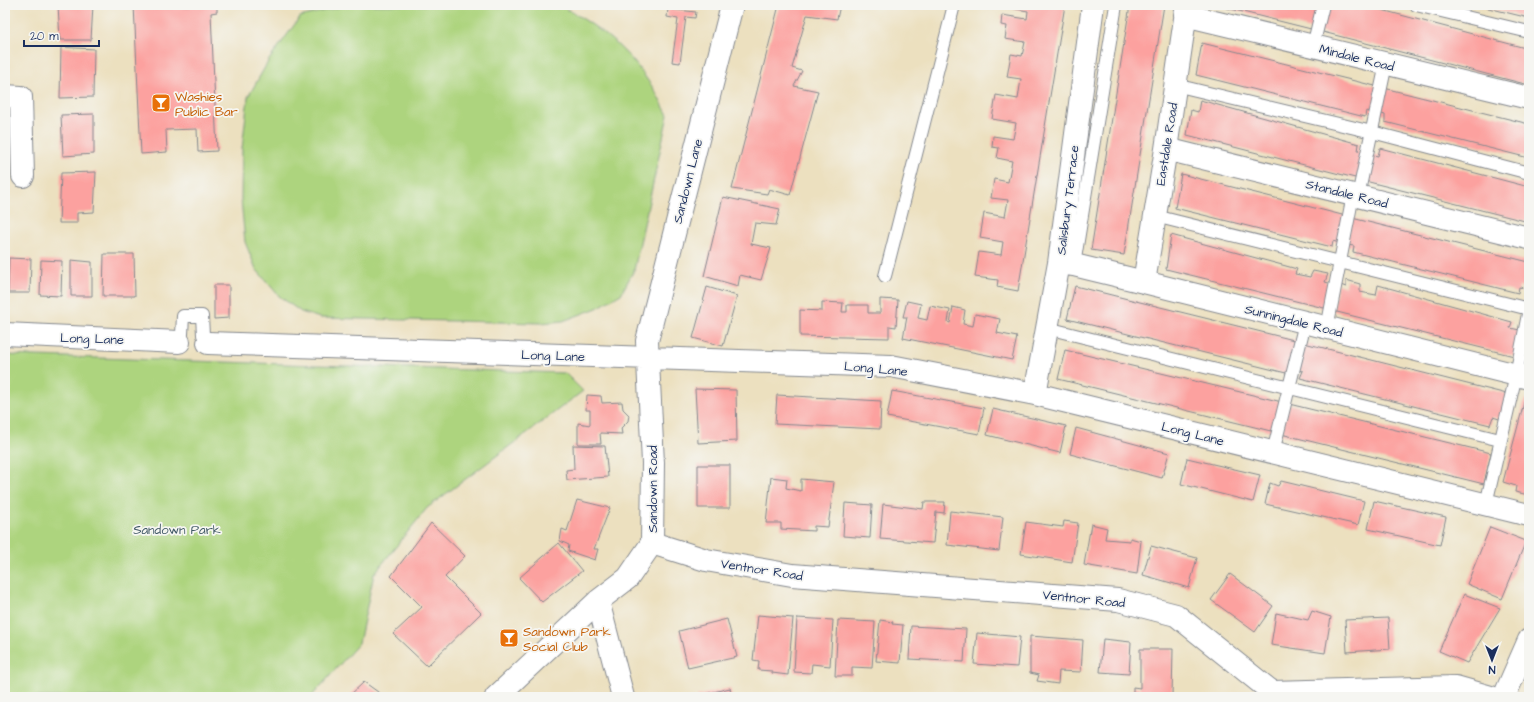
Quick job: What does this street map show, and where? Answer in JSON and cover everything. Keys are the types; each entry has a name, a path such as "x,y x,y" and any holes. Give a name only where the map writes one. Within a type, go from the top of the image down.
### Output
{"street":[{"name":"Sandown Lane","path":"648,358 647,341 732,5"},
{"name":"Salisbury Terrace","path":"1035,394 1047,328 1066,264 1093,5"},
{"name":"Mindale Road","path":"1186,10 1313,46 1529,98"},
{"name":"Eastdale Road","path":"1144,282 1166,149 1186,10"},
{"path":"5,96 21,97 23,176"},
{"name":"Standale Road","path":"1166,149 1529,238"},
{"name":"Sunningdale Road","path":"1066,264 1144,282 1522,377"},
{"name":"Long Lane","path":"5,334 179,342"},
{"name":"Long Lane","path":"208,342 891,366 1035,394 1529,515"},
{"name":"Sandown Road","path":"496,697 598,601 628,578 652,543 653,462 648,358"},
{"name":"Ventnor Road","path":"652,543 706,560 792,575 1118,600 1176,615 1266,694 1456,687 1491,697"},
{"path":"598,601 623,697"},
{"path":"1504,697 1529,640"}],"lane":[{"path":"886,276 954,5"},
{"path":"1066,264 1116,5"},
{"path":"1313,46 1323,5"},
{"path":"1416,5 1529,32"},
{"path":"1327,328 1340,262 1372,132 1386,64"},
{"path":"1175,85 1372,132 1529,172"},
{"path":"1155,216 1529,309 1522,377 1500,440 1486,504"},
{"path":"179,342 182,334 183,316 202,316 203,335 208,342"},
{"path":"1273,452 1305,323"},
{"path":"1047,328 1500,440"}],"green space":[{"path":"347,5 559,5 584,19 618,45 628,55 638,66 652,87 668,115 634,270 621,294 597,308 563,321 541,323 320,318 301,312 279,296 256,269 245,242 241,199 242,149 248,97 269,60 300,17"},
{"name":"Sandown Park","path":"5,355 565,373 583,391 427,508 374,574 359,643 311,697 5,697"}],"building":[{"path":"58,5 93,5 91,40 60,40"},
{"path":"134,5 217,6 217,12 211,13 217,151 198,152 197,129 166,130 167,152 141,154"},
{"path":"779,5 840,5 837,19 807,15 792,68 802,71 794,86 818,91 790,195 769,189 767,194 732,189"},
{"path":"1004,5 1065,5 1018,291 997,287 998,280 975,277 979,252 1001,255 1003,242 980,238 984,213 1005,217 1008,200 991,198 994,179 1008,182 1012,161 997,158 999,148 992,147 993,136 1013,139 1016,123 992,119 996,95 1018,99 1021,79 1007,77 1011,54 1022,56 1025,42 1005,39 1007,26 1001,25 1002,15 1027,19 1028,11 1004,7"},
{"path":"1130,5 1164,5 1124,255 1091,250"},
{"path":"1215,5 1321,5 1315,30"},
{"path":"1333,5 1363,5 1529,49 1529,85 1319,31 1326,6 1333,7"},
{"path":"1529,5 1529,18 1480,6"},
{"path":"668,9 696,12 695,18 686,17 680,63 672,62 678,19 667,17"},
{"path":"1202,43 1379,87 1373,112 1366,111 1365,117 1196,75"},
{"path":"61,47 94,49 93,97 60,98"},
{"path":"1384,88 1529,124 1529,158 1385,122 1385,115 1378,113"},
{"path":"1200,100 1359,144 1358,151 1365,153 1359,179 1187,135 1191,110 1198,112"},
{"path":"94,114 94,154 63,156 61,115"},
{"path":"1380,148 1529,187 1529,222 1365,181 1369,154 1378,156"},
{"path":"96,172 94,212 77,213 77,223 59,223 61,173"},
{"path":"1181,174 1346,216 1342,244 1333,241 1332,247 1175,208"},
{"path":"723,197 780,209 776,225 755,223 751,244 771,248 761,280 740,275 738,286 704,276"},
{"path":"1352,218 1529,262 1529,289 1519,287 1518,293 1353,252 1354,246 1346,245"},
{"path":"1171,235 1297,269 1295,274 1310,277 1313,271 1328,274 1325,282 1333,284 1328,309 1166,269"},
{"path":"104,254 134,254 135,296 103,296"},
{"path":"9,258 31,259 30,293 8,293"},
{"path":"41,260 62,261 61,296 40,295"},
{"path":"71,260 92,262 92,296 71,296"},
{"path":"1346,280 1360,284 1360,292 1376,295 1378,285 1512,322 1510,328 1520,330 1514,356 1333,311 1338,284 1346,287"},
{"path":"214,285 229,285 229,318 214,319"},
{"path":"1075,286 1298,341 1290,374 1067,319"},
{"path":"707,287 737,296 723,346 693,338"},
{"path":"880,299 898,300 896,327 889,326 889,338 800,336 800,310 822,311 822,302 843,303 842,312 847,312 847,305 868,305 868,313 880,313"},
{"path":"907,301 921,304 918,318 927,320 930,306 950,310 948,322 950,323 953,307 965,310 963,324 973,326 975,314 1000,319 997,333 1017,337 1012,360 903,338 907,317 903,317"},
{"path":"1304,343 1507,394 1502,420 1493,417 1490,425 1300,378 1303,371 1297,370"},
{"path":"1065,350 1282,402 1275,432 1058,379"},
{"path":"695,389 736,390 737,441 698,443"},
{"path":"892,391 984,408 979,434 887,417"},
{"path":"587,395 601,396 602,403 622,402 623,409 629,415 628,421 621,428 622,434 600,433 601,444 578,444 578,423 590,425 590,410 586,410"},
{"path":"777,395 881,401 880,429 775,424"},
{"path":"1525,399 1529,401 1529,495 1515,492 1516,486 1503,482"},
{"path":"1289,404 1491,453 1484,484 1281,434"},
{"path":"993,409 1066,426 1060,453 987,435"},
{"path":"1076,428 1169,453 1162,478 1070,454"},
{"path":"573,445 605,446 608,477 567,480 566,470 574,469"},
{"path":"1187,458 1260,475 1253,502 1181,484"},
{"path":"698,465 730,465 730,508 698,508"},
{"path":"771,477 787,479 786,488 801,491 801,479 834,482 828,527 814,526 814,531 781,529 781,523 766,523"},
{"path":"1281,481 1364,501 1358,525 1265,504 1270,483 1278,486"},
{"path":"577,500 610,508 594,549 598,549 595,560 568,551 569,545 560,541 562,529 567,531"},
{"path":"1374,501 1446,517 1440,545 1368,529"},
{"path":"924,502 945,502 944,513 936,512 933,543 880,539 883,504 923,509"},
{"path":"845,503 872,505 870,538 843,536"},
{"path":"950,511 1003,517 999,551 947,545"},
{"path":"1064,521 1078,523 1072,562 1021,554 1026,522 1063,527"},
{"path":"431,523 465,556 445,577 481,613 427,666 393,634 422,607 391,576"},
{"path":"1091,524 1107,528 1105,539 1130,541 1130,538 1141,541 1137,574 1084,565"},
{"path":"1490,527 1526,541 1502,599 1467,584"},
{"path":"559,543 582,571 542,602 519,578"},
{"path":"1151,546 1197,558 1189,588 1143,575"},
{"path":"1230,574 1273,606 1255,632 1211,600"},
{"path":"1464,594 1500,608 1467,663 1439,651"},
{"path":"1312,611 1331,617 1325,653 1271,645 1276,613 1308,620"},
{"path":"758,615 793,618 788,675 772,673 772,671 758,670 759,661 753,660"},
{"path":"797,618 833,620 830,666 812,664 811,673 794,672"},
{"path":"1388,618 1390,649 1347,652 1345,620"},
{"path":"727,619 737,657 688,668 679,631"},
{"path":"838,620 875,622 872,668 852,667 852,676 835,676"},
{"path":"880,620 893,622 892,624 903,625 900,663 876,661"},
{"path":"911,626 966,629 964,662 909,659"},
{"path":"977,633 1020,637 1017,667 974,664"},
{"path":"1030,636 1083,640 1081,672 1059,671 1058,684 1037,681 1039,675 1030,673"},
{"path":"1103,639 1131,642 1129,674 1100,672"},
{"path":"1140,649 1173,649 1172,697 1133,697 1133,687 1140,688"},
{"path":"364,682 385,697 348,697"},
{"path":"730,688 732,697 697,697 697,696"}],"place":[{"name":"Washies Public Bar","path":"161,103"},
{"name":"Sandown Park Social Club","path":"509,638"}]}
